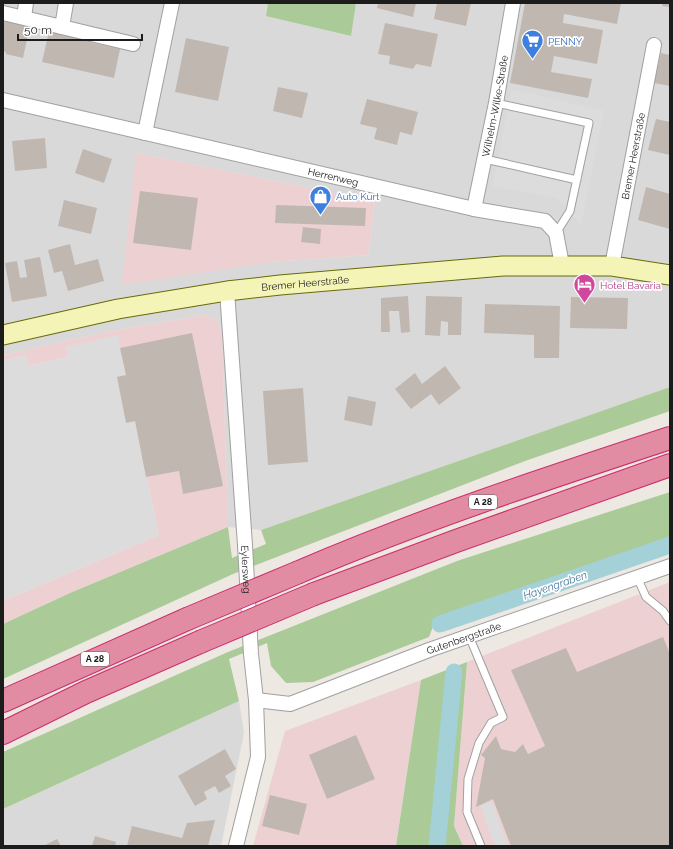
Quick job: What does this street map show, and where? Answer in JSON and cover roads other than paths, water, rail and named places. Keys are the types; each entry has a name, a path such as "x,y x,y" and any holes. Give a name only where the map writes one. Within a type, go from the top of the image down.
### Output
{"highway":[{"name":"A 28","path":"3,701 187,619 358,547 581,467 670,438"},
{"name":"A 28","path":"3,733 100,686 314,594 456,541 670,466"}],"street":[{"path":"62,26 66,3"},
{"path":"145,132 172,3"},
{"name":"Wilhelm-Wilke-Straße","path":"474,209 496,103 513,3"},
{"path":"3,13 25,10 62,26 133,44"},
{"name":"Bremer Heerstraße","path":"612,266 654,46"},
{"name":"Herrenweg","path":"3,100 474,209 544,221 556,233"},
{"path":"556,233 562,265"},
{"name":"Bremer Heerstraße","path":"3,335 118,309 227,291 504,266 612,266 670,275"},
{"name":"Eylersweg","path":"227,291 245,545 251,654 256,700 258,757 236,846"},
{"name":"Gutenbergstraße","path":"256,700 290,704 469,636 670,566"}],"lane":[{"path":"496,103 589,123 578,180 570,211 556,233"},
{"path":"485,159 578,180"},
{"path":"637,577 646,597 663,611 670,621"},
{"path":"469,636 503,717 491,723 479,743 468,779 467,812 481,846"}],"waterway":[{"name":"Hayengraben","path":"440,624 670,545"},
{"name":"Hayengraben","path":"437,846 454,672"}],"place":[{"name":"PENNY","path":"532,60"},
{"name":"Auto Kurt","path":"321,216"},
{"name":"Hotel Bavaria","path":"584,304"}]}
